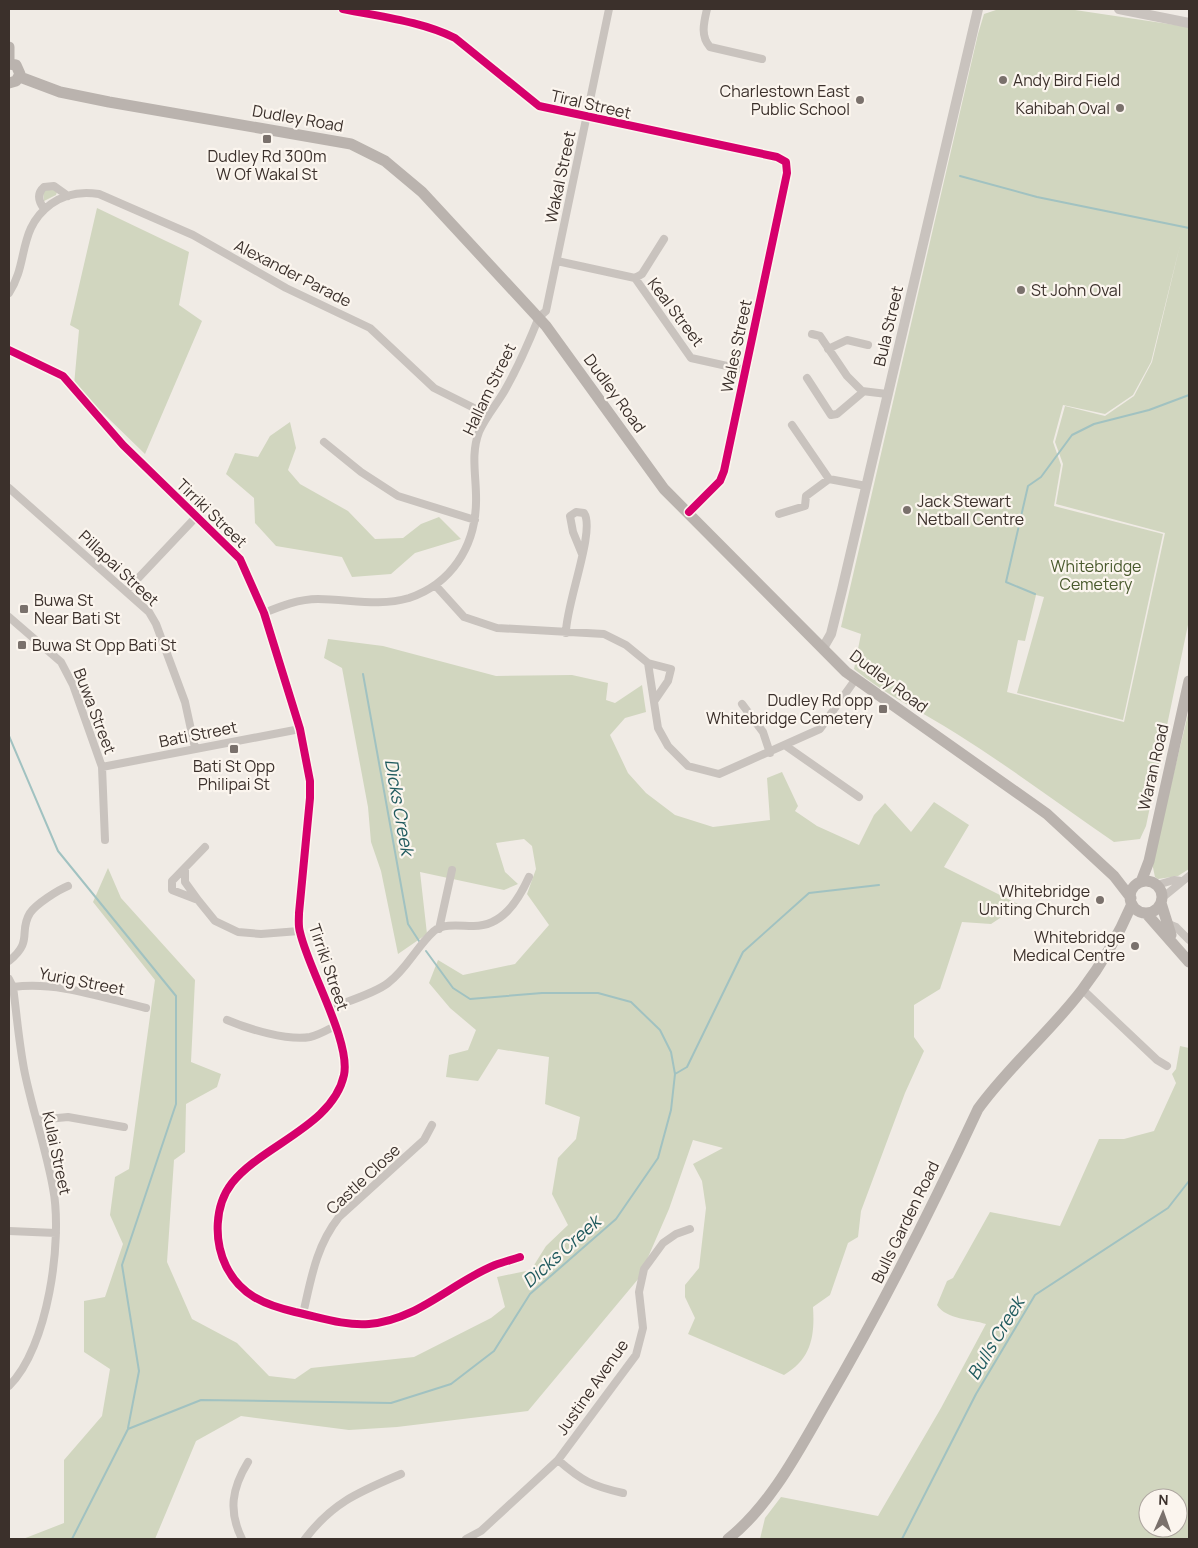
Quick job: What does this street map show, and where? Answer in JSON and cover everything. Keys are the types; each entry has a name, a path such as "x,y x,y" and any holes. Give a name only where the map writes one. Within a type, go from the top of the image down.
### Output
{"main road":[{"path":"9,47 9,59"},
{"path":"9,64 16,65 19,68 20,77 16,81 9,83"},
{"name":"Dudley Road","path":"20,77 60,92 84,97 176,115 351,144 398,169 422,192 539,317 654,476 855,680 1062,826 1114,876 1132,901"},
{"name":"Waran Road","path":"1140,883 1148,861 1188,689"},
{"name":"Waran Road","path":"1148,861 1155,884"},
{"name":"Dudley Road","path":"1114,876 1140,883"},
{"path":"1174,944 1155,884 1140,883 1132,891 1132,901 1189,962"},
{"name":"Bulls Garden Road","path":"728,1539 753,1517 794,1458 844,1373 898,1276 978,1109 991,1090 1083,990 1123,927 1132,901"},
{"path":"1144,912 1153,911 1161,901"},
{"name":"Bulls Garden Road","path":"1123,927 1144,912"}],"street":[{"name":"Tiral Street","path":"344,9 426,26 440,31 454,38 539,106 777,156 786,162 787,173"},
{"name":"Wakal Street","path":"539,317 546,311 609,9"},
{"path":"707,9 703,29 706,43 710,47 762,59"},
{"name":"Bula Street","path":"823,648 831,634 978,9"},
{"path":"1119,9 1189,22"},
{"name":"Wales Street","path":"689,512 720,481 787,173"},
{"name":"Alexander Parade","path":"44,209 39,195 44,187 54,186 68,196"},
{"name":"Alexander Parade","path":"9,293 16,278 31,225 44,209 68,196 86,192 98,194 192,236 278,284 370,328 434,388 488,415"},
{"path":"635,278 642,274 664,239"},
{"name":"Keal Street","path":"557,260 635,278 691,358 745,370"},
{"name":"Hallam Street","path":"264,613 287,604 318,598 390,602 421,593 436,586 464,554 469,543 475,520 475,448 488,415 506,387 539,317"},
{"path":"812,334 820,336 847,376 863,392 887,394"},
{"path":"828,349 847,340 868,345"},
{"name":"Tirriki Street","path":"9,350 62,376 122,446 240,559 264,613 300,730 310,781 310,798 299,913 299,932 335,1026 345,1060 344,1073 338,1093 330,1104 311,1122 255,1161 230,1186 219,1214 218,1246 229,1274 239,1286 255,1299 267,1305 352,1324 384,1322 417,1310 494,1265 520,1257"},
{"path":"807,378 831,415 836,414 863,392"},
{"path":"792,425 829,479 866,486"},
{"path":"324,442 361,472 398,496 475,520"},
{"path":"779,514 805,506 806,496 829,479"},
{"name":"Pillapai Street","path":"9,488 127,590 149,612 156,624 185,702 195,748"},
{"path":"566,633 569,606 582,554 586,517 584,513 576,512 570,516 570,522 582,554"},
{"path":"127,590 197,516"},
{"path":"436,586 464,617 497,628 604,634 626,645 648,663 671,669 668,681 655,700"},
{"name":"Buwa Street","path":"9,617 64,668 77,694 102,767 105,840"},
{"path":"648,663 658,728 668,746 688,766 719,774 786,746 820,729 855,680"},
{"path":"742,704 763,732 770,753"},
{"name":"Bati Street","path":"102,767 195,748 300,730"},
{"path":"786,746 858,797"},
{"path":"198,900 172,890 172,881 205,848"},
{"path":"185,870 185,882 215,922 238,932 261,934 299,932"},
{"path":"439,929 452,870"},
{"path":"328,1009 387,984 402,970 435,930 457,925 487,925 500,918 516,902 529,876"},
{"path":"1161,901 1181,881 1189,876"},
{"path":"1155,884 1174,880 1181,881"},
{"path":"9,962 20,952 23,946 30,913 58,890 68,886"},
{"path":"1166,923 1176,926 1189,940"},
{"name":"Kulai Street","path":"9,979 13,987 25,1073 54,1189 56,1233 53,1274 34,1349 18,1377 9,1386"},
{"name":"Yurig Street","path":"13,987 30,985 52,986 146,1008"},
{"path":"1083,990 1157,1060 1167,1066"},
{"path":"227,1020 242,1026 300,1038 312,1037 335,1026"},
{"path":"36,1120 68,1116 124,1127"},
{"name":"Castle Close","path":"304,1314 316,1260 329,1230 339,1217 424,1140 432,1126"},
{"name":"Justine Avenue","path":"466,1539 481,1531 558,1460 636,1355 643,1328 639,1292 644,1269 663,1243 676,1234 690,1229"},
{"path":"9,1231 56,1233"},
{"path":"558,1460 580,1479 596,1488 623,1493"},
{"path":"242,1539 236,1526 232,1507 240,1476 248,1462"},
{"path":"305,1539 319,1521 340,1503 401,1474"},
{"path":"481,1531 486,1539"}],"green space":[{"name":"Whitebridge Cemetery","path":"999,9 1075,10 1189,27 1189,620 1146,826 1140,839 1114,842 977,747 866,678 854,669 861,634 841,627 984,14","holes":["1180,245 1152,362 1134,396 1105,416 1065,406 1055,442 1063,464 1056,504 1165,533 1124,722 1007,692 1018,640 1025,641 1036,595 1044,597 1017,693 1123,720 1163,534 1054,506 1061,465 1053,442 1063,405 1105,414 1133,395 1151,362"]},
{"path":"45,189 53,189 57,192 56,195 44,201 43,192"},
{"path":"97,208 189,252 179,305 202,321 145,454 74,385 79,330 70,325"},
{"path":"290,422 296,448 288,470 300,484 348,511 375,539 403,538 421,524 439,517 461,539 415,553 391,574 352,577 342,557 276,546 255,523 254,498 226,474 235,453 258,457 270,436"},
{"path":"328,639 383,646 496,676 572,675 608,683 606,700 615,703 642,685 646,712 625,718 610,735 628,773 646,793 675,815 713,827 770,820 767,778 782,772 798,806 795,811 817,826 859,845 874,815 885,803 911,832 934,802 969,825 944,867 1020,905 991,924 962,922 940,989 914,1005 914,1037 924,1051 905,1093 861,1211 858,1237 848,1243 830,1295 813,1307 812,1337 806,1354 793,1369 784,1375 688,1334 695,1318 685,1297 685,1285 699,1268 706,1208 702,1181 693,1164 723,1148 693,1140 669,1209 639,1278 528,1411 397,1427 349,1430 241,1416 196,1441 155,1539 23,1539 64,1523 64,1460 102,1416 110,1369 84,1352 84,1301 105,1297 123,1244 110,1215 115,1177 129,1169 155,980 93,902 108,868 121,898 195,980 191,1062 221,1074 217,1087 186,1104 185,1152 174,1160 167,1262 192,1319 237,1343 269,1376 295,1379 311,1368 414,1357 491,1318 505,1307 497,1277 531,1270 546,1246 568,1225 552,1194 558,1158 576,1139 580,1117 545,1104 549,1057 498,1049 478,1081 446,1077 449,1055 468,1050 476,1030 450,1008 429,983 438,960 463,975 515,964 549,925 527,894 536,869 532,846 524,839 496,843 505,872 518,884 504,890 420,872 427,934 398,954 381,871 371,842 368,807 342,668 324,658"},
{"path":"1189,710 1189,869 1178,876 1158,879 1155,877 1152,863"},
{"path":"1180,1046 1189,1048 1189,1539 760,1539 765,1518 781,1497 878,1516 941,1408 986,1324 947,1314 937,1305 947,1281 953,1278 990,1212 1060,1226 1099,1139 1124,1139 1154,1131 1176,1083 1172,1074 1176,1069"}],"waterway":[{"path":"960,176 1037,197 1189,228"},
{"path":"1035,594 1006,582 1028,486 1041,477 1072,435 1094,424 1149,410 1189,395"},
{"name":"Dicks Creek","path":"363,674 408,924 419,941"},
{"path":"9,736 58,851 176,996 176,1104 122,1265 139,1371 128,1428"},
{"path":"675,1074 687,1067 743,952 809,893 879,885"},
{"name":"Dicks Creek","path":"72,1539 128,1429 201,1400 391,1403 451,1384 494,1351 530,1294 616,1219 658,1158 671,1110 675,1074 671,1052 660,1030 631,1002 598,993 542,993 470,999 453,988 426,951"},
{"name":"Bulls Creek","path":"902,1539 976,1394 1035,1295 1168,1208 1189,1181"}],"cycle path":[{"path":"343,9 414,23 455,38 539,106 777,157 786,162 787,173 724,471 720,481 689,512"},
{"path":"9,350 63,376 123,445 240,559 264,613 300,729 310,781 310,798 299,927 304,947 341,1044 344,1075 337,1093 312,1122 245,1170 226,1192 219,1213 218,1224 219,1246 226,1266 238,1284 254,1297 264,1302 332,1321 350,1324 369,1324 403,1316 479,1273 495,1265 520,1257"}],"place":[{"name":"Andy Bird Field","path":"1003,80"},
{"name":"Charlestown East Public School","path":"860,100"},
{"name":"Kahibah Oval","path":"1120,108"},
{"name":"Dudley Rd 300m W Of Wakal St","path":"267,139"},
{"name":"St John Oval","path":"1021,290"},
{"name":"Jack Stewart Netball Centre","path":"907,510"},
{"name":"Buwa St Near Bati St","path":"24,609"},
{"name":"Buwa St Opp Bati St","path":"22,645"},
{"name":"Dudley Rd opp Whitebridge Cemetery","path":"883,709"},
{"name":"Bati St Opp Philipai St","path":"234,749"},
{"name":"Whitebridge Uniting Church","path":"1100,900"},
{"name":"Whitebridge Medical Centre","path":"1135,946"}]}
